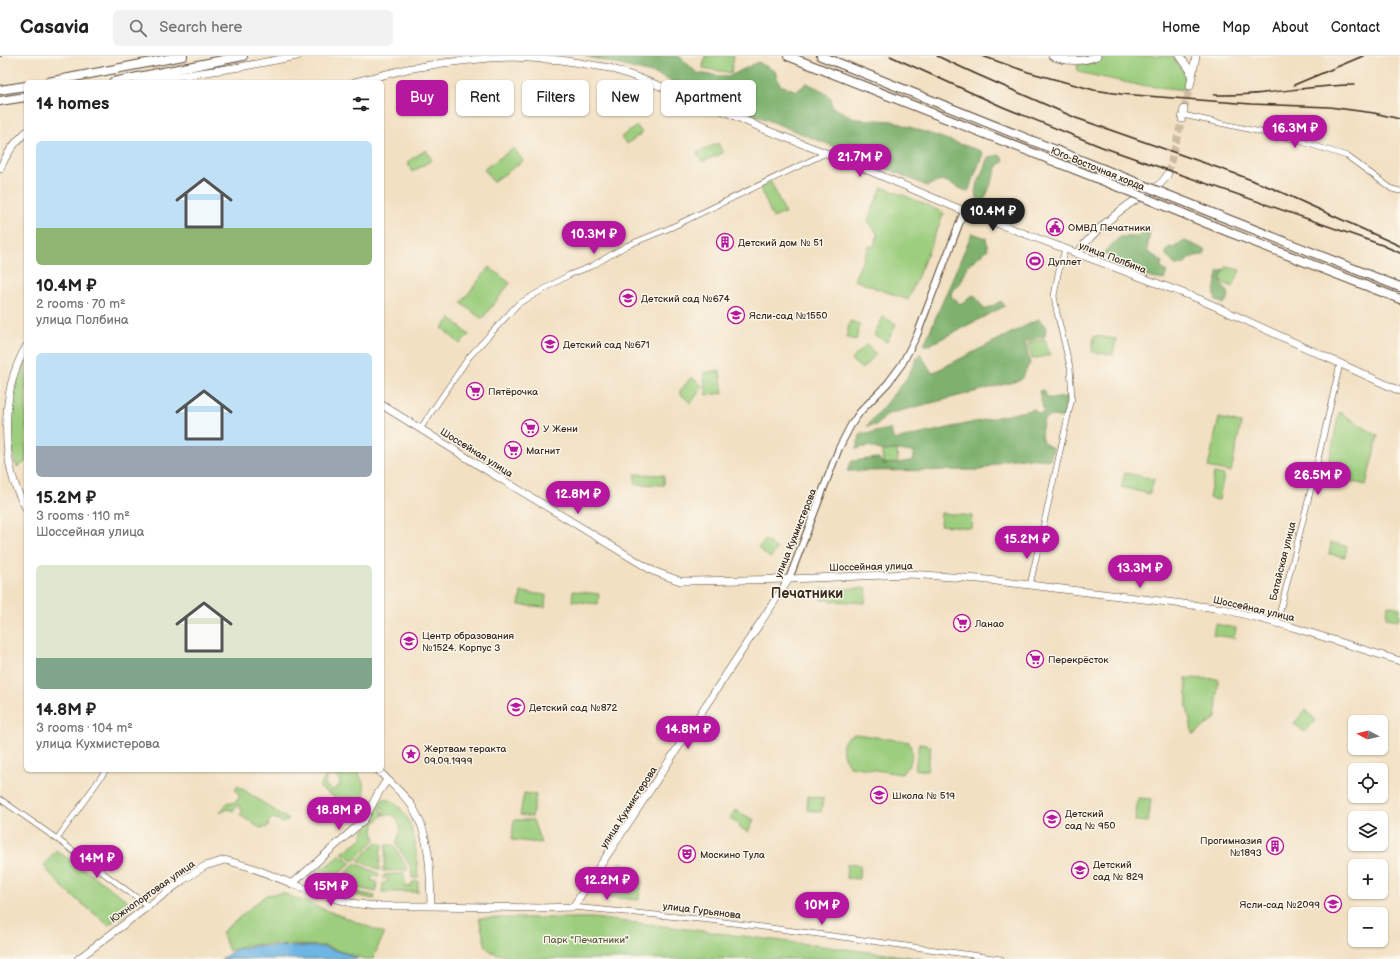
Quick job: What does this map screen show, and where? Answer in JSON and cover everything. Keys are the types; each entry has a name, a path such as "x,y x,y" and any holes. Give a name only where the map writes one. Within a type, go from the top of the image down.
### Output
{"main road":[{"path":"153,62 172,56"},
{"path":"58,80 183,56"},
{"path":"122,80 243,56"},
{"path":"153,80 240,67 296,56"},
{"name":"Юго-Восточная хорда","path":"788,56 1400,299"},
{"name":"Юго-Восточная хорда","path":"821,56 1400,287"},
{"path":"1052,56 1066,60 1085,60 1097,56"},
{"path":"1180,56 1190,70 1192,77"},
{"path":"1190,86 1196,56"},
{"name":"улица Полбина","path":"363,80 407,69 489,58 519,57 561,60 610,68 715,107 766,130 826,153 964,211 1199,299 1400,391"},
{"path":"0,90 24,86"},
{"path":"0,101 24,97"},
{"path":"0,170 4,159 16,141 24,134"},
{"path":"1077,254 1090,237 1128,205 1164,181 1168,173"},
{"path":"24,349 20,354 10,375 3,396 0,415 1,454 6,473 24,504"},
{"name":"Шоссейная улица","path":"384,406 653,572 680,580 788,579 910,574 978,579 1224,609 1277,623 1400,661"},
{"name":"улица Кухмистерова","path":"573,907 788,579"},
{"path":"380,772 412,805 424,830 430,868 431,906"},
{"path":"292,884 364,820 387,780"},
{"name":"Южнопортовая улица","path":"78,959 183,880 205,866 225,860 250,867 316,893 351,903 375,906 431,906"},
{"name":"улица Гурьянова","path":"431,906 522,908 573,907"}],"street":[{"path":"1183,114 1293,139 1347,156 1387,185 1400,191"},
{"path":"420,429 469,357 518,304 569,275 592,266 626,246 670,228 826,153"},
{"name":"улица Кухмистерова","path":"788,579 839,448 851,425 860,412 888,383 902,364 916,335 964,211"},
{"path":"1030,585 1072,398 1070,367 1054,296 1065,249"},
{"name":"Батайская улица","path":"1277,623 1340,364"},
{"path":"57,839 105,772"},
{"path":"0,799 148,906"},
{"name":"улица Гурьянова","path":"573,907 716,921 1001,959"}],"green space":[{"path":"585,56 679,56 697,73 728,77 758,62 775,71 780,85 797,91 807,83 821,90 831,98 832,107 856,119 892,121 981,151 983,154 968,192 943,180 927,186 756,115 756,80 670,80 655,74"},
{"path":"705,56 734,56 731,73 703,68"},
{"path":"1108,56 1173,56 1185,75 1186,90 1138,85 1078,72 1077,65 1093,63"},
{"path":"637,126 642,133 627,144 621,137"},
{"path":"718,143 723,153 702,162 697,153"},
{"path":"514,148 523,161 493,182 484,169"},
{"path":"426,150 432,160 412,172 407,162"},
{"path":"1000,155 1004,161 998,166 984,201 977,198 975,191 988,157"},
{"path":"771,182 785,213 773,218 760,187"},
{"path":"882,187 944,213 908,300 854,280 869,246 873,247 878,235 868,220"},
{"path":"1146,230 1150,230 1147,251 1163,262 1160,267 1167,272 1164,280 1151,278 1103,253 1120,237 1135,237"},
{"path":"972,233 986,238 988,249 968,265 960,283 952,291 951,296 960,304 974,295 985,310 1001,301 1005,306 929,345 924,345"},
{"path":"1185,241 1206,250 1204,255 1193,257 1184,264 1175,265 1166,255 1166,251 1169,247 1174,248 1181,242"},
{"path":"489,267 510,283 482,319 461,303"},
{"path":"1226,267 1240,270 1233,287 1219,281"},
{"path":"1224,269 1221,276 1221,281 1229,296 1224,304 1216,300 1214,293 1218,272"},
{"path":"883,317 896,324 887,342 874,335"},
{"path":"451,318 469,335 460,344 442,328"},
{"path":"1039,319 1046,327 1045,336 1025,342 1030,363 1021,380 888,414 877,425 867,426 906,379 920,353 932,373"},
{"path":"850,321 860,324 856,340 846,337"},
{"path":"1094,336 1116,339 1113,355 1092,352"},
{"path":"1045,339 1050,355 1032,359 1028,343"},
{"path":"866,345 876,354 862,369 851,360"},
{"path":"24,365 24,463 17,467 10,440 9,427 12,400"},
{"path":"720,370 723,393 707,395 703,373"},
{"path":"691,377 703,386 691,403 679,393"},
{"path":"1044,390 1047,398 1069,396 1064,418 1052,416 1044,419 1041,437 1044,443 1053,448 1050,460 1023,458 1004,460 981,470 847,471 852,461 878,458 883,464 914,460 913,452 897,450 882,451 869,446 856,449 861,433 870,433 890,429 894,440 1034,409 1039,414 1044,412 1039,391"},
{"path":"1339,412 1378,436 1366,485 1326,476"},
{"path":"1219,418 1241,423 1231,472 1208,467"},
{"path":"897,450 898,463 883,464 882,451"},
{"path":"1125,473 1154,479 1150,494 1121,487"},
{"path":"1214,473 1224,475 1219,500 1209,498"},
{"path":"635,474 664,475 664,485 635,484"},
{"path":"941,513 972,516 971,528 940,525"},
{"path":"765,540 777,549 770,558 758,548"},
{"path":"1331,543 1347,546 1345,557 1329,554"},
{"path":"867,588 865,603 821,600 822,589"},
{"path":"573,591 599,594 598,604 572,601"},
{"path":"521,592 546,595 545,607 519,605"},
{"path":"1388,605 1400,608 1400,620 1386,618"},
{"path":"1215,624 1236,628 1234,638 1213,635"},
{"path":"1186,678 1218,679 1216,718 1193,735 1187,707"},
{"path":"1306,710 1316,720 1304,732 1294,723"},
{"path":"856,734 909,742 912,751 910,763 901,774 850,766 844,757 842,747 846,739"},
{"path":"919,744 931,746 927,771 915,769"},
{"path":"329,772 357,772 364,786 363,803 358,813 319,787","holes":["332,775 339,778 340,783 338,787 332,790 325,784 326,779"]},
{"path":"238,786 289,820 282,823 273,818 269,821 268,827 260,828 240,815 243,810 240,809 241,807 238,805 233,811 228,809 220,813 228,802 233,803 239,799 239,795 235,790"},
{"path":"524,793 536,795 532,817 520,815"},
{"path":"808,796 823,798 821,812 807,810"},
{"path":"1138,798 1151,799 1148,822 1135,821"},
{"path":"384,799 395,803 409,822 416,850 418,878 412,878 411,868 396,843 400,828 397,819 394,816 384,815 383,812 385,811 382,806 381,809 383,815 375,823 371,821 380,802"},
{"path":"735,810 754,820 748,832 739,827 740,825 730,819"},
{"path":"514,820 533,820 541,843 512,840"},
{"path":"370,822 374,824 373,832 375,840 354,860 342,853 362,838 362,834"},
{"path":"377,842 383,845 380,854 380,870 358,860"},
{"path":"386,845 394,845 408,870 383,871 383,867 385,867"},
{"path":"56,850 127,900 130,906 129,911 108,925 74,897 57,881 44,865"},
{"path":"340,855 352,862 325,887 310,881 311,875 321,867 325,867"},
{"path":"619,862 637,868 642,879 639,900 607,897 601,894 600,892"},
{"path":"355,863 378,873 379,877 373,876 371,880 377,882 376,892 335,883"},
{"path":"847,864 860,865 859,879 846,878"},
{"path":"404,873 405,887 412,886 412,882 418,881 418,892 382,892 383,883 388,881 388,878 383,878 384,875"},
{"path":"331,886 375,896 374,899 330,890 329,888"},
{"path":"283,893 384,933 373,959 364,959 324,946 269,944 247,945 229,951 222,932 266,895"},
{"name":"Парк \"Печатники\"","path":"479,918 593,918 925,959 514,959 492,952 486,947"}],"water":[{"path":"253,946 323,947 358,959 221,959 237,949"}],"tunnel":[{"path":"1184,109 1190,86"},
{"path":"1168,173 1182,119"}],"railway":[{"path":"890,56 1003,107 1102,147 1382,245 1400,253"},
{"path":"937,56 1076,118 1236,174 1274,189 1400,246"},
{"path":"982,56 1028,72 1094,90 1121,94 1251,104 1329,107 1374,113 1400,119"},
{"path":"1294,85 1363,56"},
{"path":"1214,95 1252,94 1354,85"}],"place":[{"name":"ОМВД Печатники","path":"1055,227"},
{"name":"Детский дом № 51","path":"725,242"},
{"name":"Дуплет","path":"1035,261"},
{"name":"Детский сад №674","path":"628,298"},
{"name":"Ясли-сад №1550","path":"736,315"},
{"name":"Детский сад №671","path":"550,344"},
{"name":"Пятёрочка","path":"475,391"},
{"name":"У Жени","path":"530,428"},
{"name":"Магнит","path":"513,450"},
{"name":"Ланао","path":"962,623"},
{"name":"Центр образования №1524. Корпус 3","path":"409,641"},
{"name":"Перекрёсток","path":"1035,659"},
{"name":"Детский сад №872","path":"516,707"},
{"name":"Жертвам теракта 09.09.1999","path":"411,754"},
{"name":"Школа № 519","path":"879,795"},
{"name":"Детский сад № 950","path":"1052,819"},
{"name":"Прогимназия №1893","path":"1275,846"},
{"name":"Москино Тула","path":"687,854"},
{"name":"Детский сад № 829","path":"1080,870"},
{"name":"Ясли-сад №2099","path":"1333,904"}],"district":[{"name":"Печатники","path":"807,593"}]}
